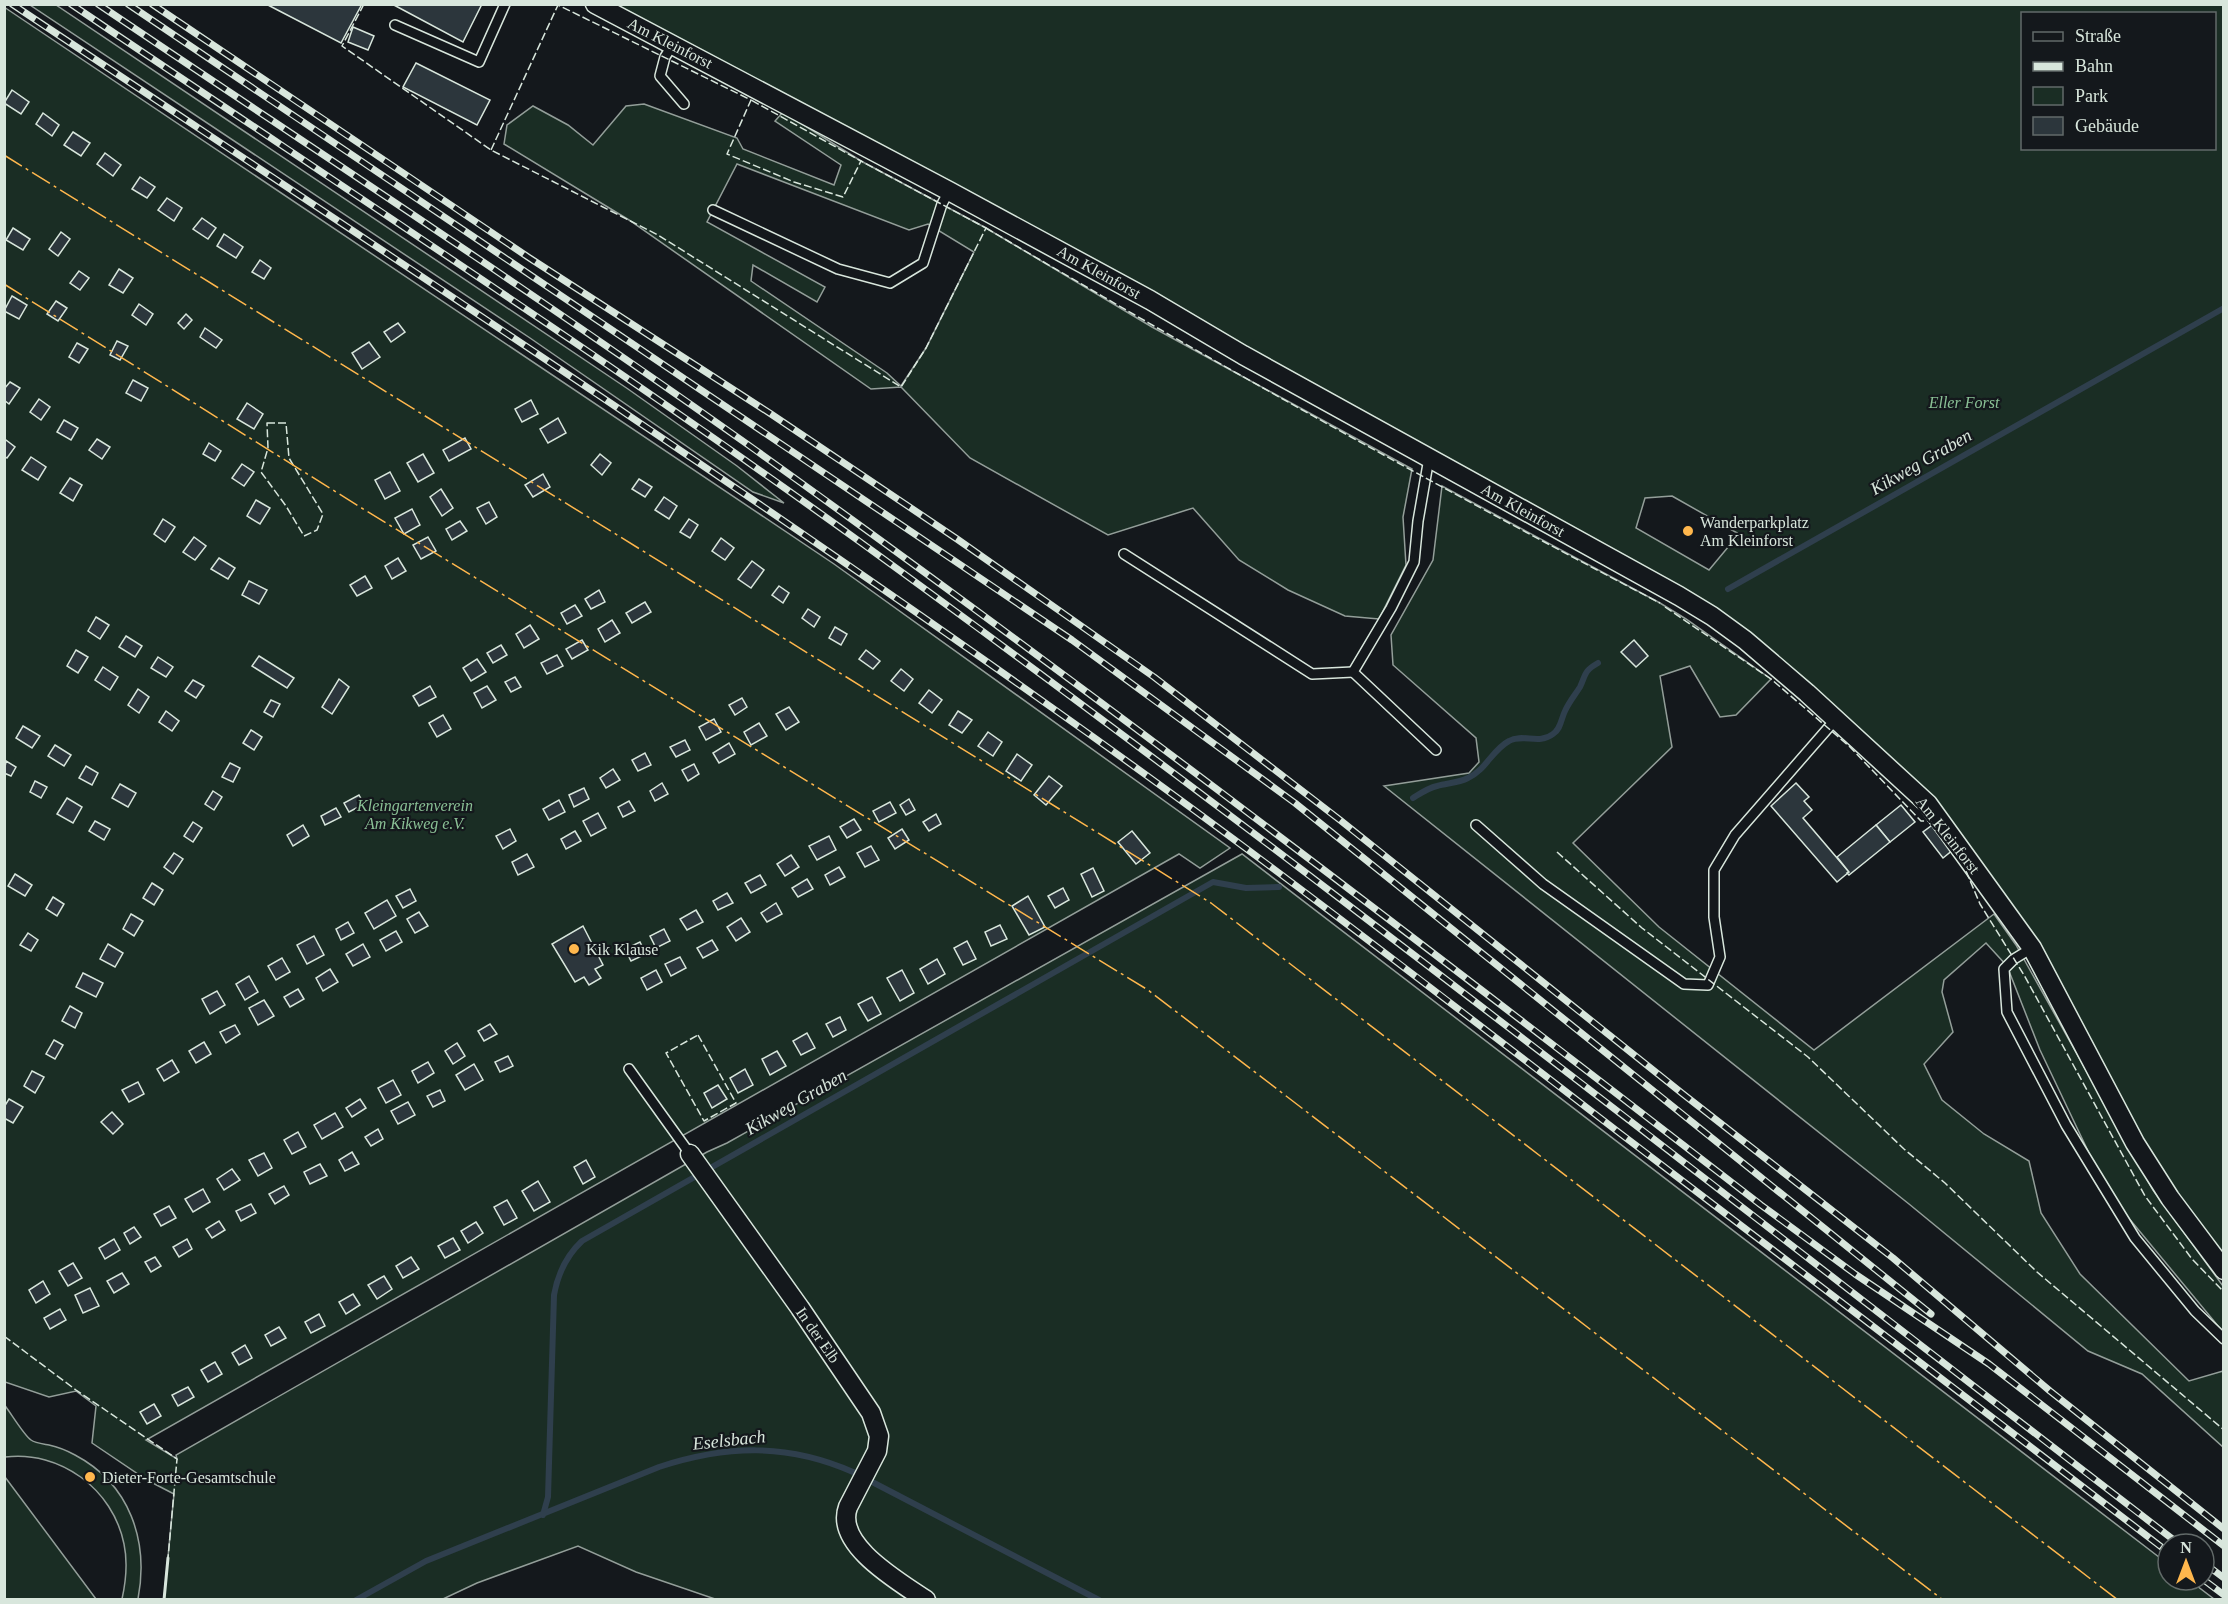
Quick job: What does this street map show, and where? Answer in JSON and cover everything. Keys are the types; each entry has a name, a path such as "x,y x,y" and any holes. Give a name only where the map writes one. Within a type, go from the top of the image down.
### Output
{"street":[{"name":"Am Kleinforst","path":"595,4 1150,300 1712,616 1745,640 1836,719 1928,804 2032,948 2135,1143 2170,1198 2223,1270"},
{"name":"In der Elb","path":"693,1159 800,1308 871,1413 879,1436 874,1457 845,1515 847,1525 855,1541 869,1559 926,1599"}],"lane":[{"path":"395,25 479,62 506,4"},
{"path":"672,44 665,57 660,76 684,104"},
{"path":"713,210 838,268 890,283 922,263 942,204 949,191"},
{"path":"1353,672 1391,608 1414,562 1429,458"},
{"path":"1124,554 1312,674 1353,672 1436,750"},
{"path":"1476,825 1543,885 1684,984 1707,985 1720,957 1714,917 1714,870 1735,835 1836,719"},
{"path":"2032,948 2014,959 2004,969 2007,1012 2066,1125 2135,1238 2194,1311 2223,1339"},
{"name":"In der Elb","path":"629,1069 693,1159"}],"green space":[{"path":"30,5 56,5 628,389 737,466 784,503 753,492 530,338"},
{"name":"Eller Forst","path":"607,5 2223,5 2223,1265 1933,802 1748,636","holes":["1672,496 1739,534 1709,570 1636,528 1645,498"]},
{"name":"Kleingartenverein Am Kikweg e.V.","path":"4,7 834,564 1230,848 1200,868 1179,854 146,1440 177,1459 176,1455 707,1152 727,1143 1242,854 2156,1555 2156,1592 2205,1592 2214,1599 932,1599 848,1533 921,1599 715,1599 636,1572 578,1546 477,1583 443,1599 164,1599 174,1494 147,1480 92,1443 96,1406 76,1391 49,1397 5,1382"},
{"path":"644,104 737,138 743,149 834,185 841,165 775,121 783,112 861,161 986,228 1152,327 1412,469 1403,517 1406,565 1379,619 1345,616 1288,590 1239,560 1193,508 1108,535 970,458 901,387 871,389 629,220 504,144 507,125 533,106 568,125 593,145 626,106","holes":["737,164 909,230 928,224 974,252 926,348 901,386 887,373 751,281 753,265 817,302 825,287 707,222"]},
{"path":"1442,486 1660,603 1771,679 1736,715 1720,717 1690,666 1660,676 1672,747 1573,843 1659,927 1814,1050 1994,914 2016,945 2153,1190 2223,1286 2223,1332 2108,1193 2040,1050 2007,966 1986,943 1944,980 1942,992 1953,1032 1924,1064 1942,1100 1984,1134 2029,1161 2041,1213 2080,1274 2189,1381 2223,1371 2223,1447 2142,1374 2088,1351 1909,1204 1384,786 1469,773 1479,762 1476,738 1393,665 1391,635 1433,560"},
{"path":"6,1407 31,1440 59,1448 94,1467 110,1482 122,1498 131,1516 141,1556 138,1599 122,1599 126,1572 124,1544 118,1524 96,1490 81,1477 64,1467 45,1460 25,1456 5,1457 4,1409"},
{"path":"5,1477 96,1599 5,1599"}],"building":[{"path":"266,4 362,4 341,43"},
{"path":"392,4 482,4 463,42"},
{"path":"353,27 374,36 368,50 348,42"},
{"path":"416,63 490,100 477,125 403,87"},
{"path":"12,90 29,102 21,114 4,103"},
{"path":"43,113 59,125 52,136 36,124"},
{"path":"73,132 90,143 81,156 64,145"},
{"path":"105,153 121,165 113,176 97,164"},
{"path":"140,177 155,187 147,198 132,189"},
{"path":"167,198 182,208 174,221 158,210"},
{"path":"202,218 216,228 208,239 193,229"},
{"path":"13,228 30,239 23,250 6,240"},
{"path":"61,232 70,239 58,256 49,249"},
{"path":"224,234 243,247 236,258 217,246"},
{"path":"260,260 271,268 264,279 252,272"},
{"path":"119,269 133,278 123,293 109,285"},
{"path":"79,271 89,278 80,290 70,283"},
{"path":"12,296 27,305 19,319 4,311"},
{"path":"56,301 67,308 58,321 47,314"},
{"path":"139,304 153,314 146,325 132,315"},
{"path":"186,314 192,320 184,329 178,323"},
{"path":"398,323 405,332 391,342 384,332"},
{"path":"205,328 222,340 216,348 200,337"},
{"path":"117,341 128,346 120,360 110,355"},
{"path":"369,342 380,357 362,369 352,353"},
{"path":"77,343 88,349 79,363 69,357"},
{"path":"133,380 148,388 141,401 126,393"},
{"path":"10,382 20,388 9,404 4,400 4,389"},
{"path":"39,399 50,407 41,420 30,412"},
{"path":"531,400 538,414 522,422 515,409"},
{"path":"247,403 263,414 254,429 237,419"},
{"path":"558,418 566,433 548,443 540,429"},
{"path":"64,420 78,428 71,440 57,432"},
{"path":"465,438 471,449 449,461 443,450"},
{"path":"97,439 110,447 102,459 89,450"},
{"path":"6,440 15,447 7,458 4,456"},
{"path":"209,443 221,451 215,461 203,454"},
{"path":"423,454 434,473 418,482 407,463"},
{"path":"600,454 611,463 602,475 591,465"},
{"path":"31,457 46,467 38,480 22,470"},
{"path":"242,464 254,472 244,486 232,478"},
{"path":"390,472 400,491 385,499 375,480"},
{"path":"543,474 550,487 533,497 525,485"},
{"path":"70,478 82,485 73,501 60,493"},
{"path":"639,479 652,487 645,497 632,489"},
{"path":"441,489 453,508 442,516 430,497"},
{"path":"664,497 677,506 669,519 655,510"},
{"path":"256,500 270,508 260,524 247,516"},
{"path":"489,502 497,517 486,524 477,508"},
{"path":"412,509 420,525 404,534 395,518"},
{"path":"163,519 175,527 165,542 154,534"},
{"path":"689,519 698,525 690,538 680,532"},
{"path":"460,521 467,531 452,540 446,529"},
{"path":"194,537 206,546 195,560 183,552"},
{"path":"428,537 436,551 421,559 413,545"},
{"path":"721,538 734,548 725,560 712,551"},
{"path":"219,558 235,568 228,579 211,569"},
{"path":"398,558 406,571 392,579 385,566"},
{"path":"752,561 764,570 751,588 738,579"},
{"path":"365,576 372,588 357,596 350,585"},
{"path":"249,581 267,590 259,604 242,595"},
{"path":"779,586 789,593 783,603 772,595"},
{"path":"599,590 605,602 591,609 585,599"},
{"path":"645,602 651,612 632,623 626,613"},
{"path":"575,605 582,616 567,624 561,613"},
{"path":"808,609 820,617 814,627 802,618"},
{"path":"96,617 109,625 100,639 88,631"},
{"path":"612,620 620,633 605,642 598,629"},
{"path":"530,625 539,639 524,648 516,634"},
{"path":"835,627 847,634 841,645 829,638"},
{"path":"126,636 142,646 135,657 119,647"},
{"path":"582,640 588,650 572,659 566,649"},
{"path":"1634,640 1648,656 1636,667 1621,652"},
{"path":"501,645 507,655 493,663 487,653"},
{"path":"76,650 88,657 78,673 67,666"},
{"path":"866,650 880,661 873,669 859,659"},
{"path":"557,655 563,666 547,674 541,663"},
{"path":"259,656 294,678 287,688 252,666"},
{"path":"158,657 173,667 166,677 151,668"},
{"path":"477,659 486,672 471,681 463,668"},
{"path":"103,667 118,677 110,690 95,680"},
{"path":"901,669 913,679 904,691 891,681"},
{"path":"515,677 521,687 511,692 505,682"},
{"path":"339,679 349,687 332,714 322,707"},
{"path":"193,680 204,686 196,698 185,691"},
{"path":"430,686 436,697 419,706 413,696"},
{"path":"487,686 496,700 482,708 474,693"},
{"path":"138,689 149,697 139,713 128,705"},
{"path":"929,690 942,700 932,713 919,703"},
{"path":"742,698 747,707 735,715 729,705"},
{"path":"271,700 280,704 273,717 264,712"},
{"path":"789,707 799,722 786,730 776,714"},
{"path":"166,711 179,721 172,731 159,722"},
{"path":"958,711 972,720 962,733 949,725"},
{"path":"443,715 451,729 437,737 429,723"},
{"path":"714,719 721,732 706,740 699,727"},
{"path":"759,723 767,736 751,745 744,732"},
{"path":"23,726 40,736 32,748 16,738"},
{"path":"251,730 262,737 254,750 243,743"},
{"path":"988,732 1002,742 993,756 978,746"},
{"path":"685,740 690,750 676,757 670,747"},
{"path":"729,743 735,754 719,763 713,753"},
{"path":"55,745 71,755 64,766 48,756"},
{"path":"645,753 651,765 638,771 632,760"},
{"path":"1017,754 1032,765 1021,781 1006,771"},
{"path":"6,761 16,767 11,776 4,773"},
{"path":"230,763 240,768 233,782 222,777"},
{"path":"694,764 699,774 688,781 682,770"},
{"path":"86,766 98,773 92,785 79,778"},
{"path":"613,769 620,780 606,788 600,778"},
{"path":"1049,776 1062,786 1046,805 1034,795"},
{"path":"35,781 47,787 41,798 30,792"},
{"path":"662,783 668,794 655,801 650,791"},
{"path":"1796,783 1809,797 1804,801 1812,810 1803,818 1849,872 1837,882 1771,806"},
{"path":"120,784 136,793 128,807 112,798"},
{"path":"584,788 589,799 574,807 569,795"},
{"path":"213,791 222,797 214,810 205,804"},
{"path":"359,795 364,804 349,812 344,803"},
{"path":"67,798 82,807 73,823 57,814"},
{"path":"909,799 915,810 906,815 900,805"},
{"path":"559,800 565,812 549,820 543,809"},
{"path":"629,801 635,811 623,817 618,807"},
{"path":"890,802 896,813 879,822 873,811"},
{"path":"1901,805 1915,822 1890,842 1876,825"},
{"path":"336,808 341,817 325,825 321,816"},
{"path":"598,813 606,828 591,836 583,821"},
{"path":"936,814 941,824 929,831 923,822"},
{"path":"854,819 861,830 847,838 840,827"},
{"path":"95,821 110,829 104,840 89,831"},
{"path":"193,822 202,828 193,842 184,836"},
{"path":"1935,823 1954,849 1943,858 1923,832"},
{"path":"303,825 309,836 293,846 287,835"},
{"path":"1876,825 1890,842 1849,875 1837,857"},
{"path":"510,829 516,841 503,849 496,836"},
{"path":"902,829 909,840 895,849 888,838"},
{"path":"575,831 581,841 566,849 561,839"},
{"path":"1132,831 1150,853 1136,864 1118,842"},
{"path":"829,836 836,850 817,860 809,846"},
{"path":"871,846 879,860 865,867 857,853"},
{"path":"174,853 183,859 173,874 164,867"},
{"path":"527,854 534,867 518,875 512,862"},
{"path":"791,855 799,867 785,876 777,864"},
{"path":"839,867 845,877 830,885 825,875"},
{"path":"1093,868 1104,891 1092,897 1081,874"},
{"path":"15,874 32,885 25,896 8,886"},
{"path":"760,875 766,885 751,893 745,883"},
{"path":"807,879 813,889 798,897 792,888"},
{"path":"152,883 163,890 154,905 143,898"},
{"path":"1063,888 1069,900 1055,908 1048,896"},
{"path":"410,889 416,901 403,908 396,896"},
{"path":"727,893 733,903 718,910 713,901"},
{"path":"1028,896 1045,927 1029,935 1012,906"},
{"path":"53,897 64,904 57,916 46,909"},
{"path":"387,900 396,916 374,929 365,913"},
{"path":"776,903 782,914 767,922 761,913"},
{"path":"696,910 703,922 687,930 680,919"},
{"path":"419,912 428,926 415,933 407,919"},
{"path":"131,914 143,921 134,936 123,929"},
{"path":"741,918 750,932 736,941 727,927"},
{"path":"348,922 354,933 341,940 336,929"},
{"path":"1000,925 1007,939 991,946 985,932"},
{"path":"583,926 603,965 595,969 601,978 589,985 584,977 575,982 552,944"},
{"path":"664,929 670,941 656,948 650,936"},
{"path":"396,931 402,942 386,951 380,940"},
{"path":"28,933 38,940 31,951 20,945"},
{"path":"314,936 324,955 307,964 297,945"},
{"path":"712,940 718,950 703,958 697,948"},
{"path":"967,941 976,959 963,965 954,948"},
{"path":"640,942 646,954 631,961 625,949"},
{"path":"108,944 123,953 115,967 100,959"},
{"path":"363,944 370,957 353,966 346,954"},
{"path":"680,957 686,968 671,976 665,964"},
{"path":"282,958 290,972 276,980 268,966"},
{"path":"937,959 945,974 928,984 920,969"},
{"path":"330,969 338,982 323,991 316,978"},
{"path":"656,970 662,982 647,990 641,978"},
{"path":"902,970 914,993 900,1001 887,978"},
{"path":"83,973 103,983 96,997 76,987"},
{"path":"249,976 258,992 245,1000 236,984"},
{"path":"298,989 304,999 290,1007 284,997"},
{"path":"217,991 225,1005 210,1014 202,999"},
{"path":"872,997 881,1014 868,1021 858,1004"},
{"path":"264,1000 274,1016 258,1025 249,1008"},
{"path":"70,1006 82,1013 75,1028 62,1021"},
{"path":"840,1017 846,1030 833,1037 826,1024"},
{"path":"490,1024 497,1034 484,1041 478,1031"},
{"path":"235,1025 240,1034 226,1043 220,1032"},
{"path":"807,1033 815,1048 801,1055 793,1041"},
{"path":"54,1040 63,1045 55,1059 46,1054"},
{"path":"204,1042 211,1054 196,1063 189,1051"},
{"path":"457,1043 465,1056 453,1064 445,1051"},
{"path":"777,1051 786,1066 770,1075 762,1059"},
{"path":"508,1056 513,1066 500,1072 495,1062"},
{"path":"172,1060 179,1072 164,1081 157,1069"},
{"path":"428,1062 434,1073 418,1083 412,1071"},
{"path":"474,1064 483,1080 465,1090 456,1075"},
{"path":"745,1069 753,1085 738,1093 730,1078"},
{"path":"32,1071 44,1077 35,1093 24,1086"},
{"path":"393,1080 401,1095 386,1103 378,1088"},
{"path":"138,1082 144,1094 129,1102 122,1090"},
{"path":"718,1085 727,1099 712,1108 704,1093"},
{"path":"440,1090 445,1101 433,1107 427,1096"},
{"path":"9,1099 23,1107 13,1123 4,1118 4,1107"},
{"path":"360,1099 366,1108 352,1117 346,1108"},
{"path":"408,1102 415,1115 398,1124 391,1111"},
{"path":"112,1112 123,1124 113,1134 101,1122"},
{"path":"335,1113 343,1127 322,1139 314,1125"},
{"path":"378,1129 383,1139 371,1146 365,1137"},
{"path":"298,1132 306,1147 292,1154 284,1140"},
{"path":"352,1152 359,1164 345,1171 339,1160"},
{"path":"264,1153 272,1168 258,1176 249,1160"},
{"path":"586,1160 595,1177 583,1184 574,1167"},
{"path":"320,1164 327,1176 310,1184 304,1172"},
{"path":"232,1169 240,1180 224,1190 217,1179"},
{"path":"538,1181 550,1202 534,1211 522,1191"},
{"path":"284,1186 289,1195 275,1204 269,1194"},
{"path":"203,1189 210,1202 193,1212 185,1199"},
{"path":"507,1200 517,1218 504,1225 494,1207"},
{"path":"251,1204 256,1213 241,1221 236,1211"},
{"path":"169,1206 176,1218 161,1226 154,1214"},
{"path":"219,1221 225,1230 212,1238 206,1229"},
{"path":"476,1222 483,1233 468,1243 461,1231"},
{"path":"134,1227 141,1237 130,1244 124,1233"},
{"path":"453,1238 460,1250 445,1258 438,1246"},
{"path":"114,1239 120,1250 105,1259 99,1248"},
{"path":"187,1239 192,1249 179,1257 173,1247"},
{"path":"155,1257 161,1266 151,1272 145,1262"},
{"path":"411,1257 419,1269 403,1278 396,1266"},
{"path":"73,1263 82,1278 68,1286 59,1271"},
{"path":"122,1273 129,1284 114,1293 107,1281"},
{"path":"384,1276 392,1289 377,1299 368,1285"},
{"path":"43,1281 50,1294 36,1303 29,1290"},
{"path":"90,1288 99,1306 83,1313 75,1295"},
{"path":"353,1294 360,1305 346,1314 339,1302"},
{"path":"60,1309 66,1320 50,1329 44,1318"},
{"path":"319,1314 325,1326 311,1333 305,1322"},
{"path":"279,1327 286,1338 271,1346 265,1335"},
{"path":"245,1345 252,1358 239,1365 232,1353"},
{"path":"215,1362 222,1374 208,1382 201,1370"},
{"path":"188,1387 194,1397 178,1406 172,1395"},
{"path":"154,1404 161,1416 147,1424 140,1412"}],"waterway":[{"name":"Kikweg Graben","path":"1728,589 2224,308"},
{"name":"Kikweg Graben","path":"1413,798 1431,788 1468,778 1509,741 1520,738 1542,739 1556,732 1586,673 1598,663"},
{"name":"Kikweg Graben","path":"543,1515 548,1497 554,1295 564,1265 582,1241 1213,882 1246,888 1279,887"},
{"name":"Eselsbach","path":"356,1600 426,1561 659,1467 709,1454 757,1450 804,1456 853,1472 1099,1600"}],"railway":[{"path":"12,4 664,439 1123,758 1407,969 2156,1543"},
{"path":"71,4 568,338 863,544 1030,666 1360,914 2163,1532"},
{"path":"98,4 586,332 876,537 1258,820 1761,1205 1855,1274 1989,1364 2224,1546"},
{"path":"128,4 1072,640 1295,803 1931,1314"},
{"path":"152,4 528,257 771,414 957,539 1154,677 1340,820 1683,1094 1893,1258 2050,1391 2224,1529"},
{"path":"2216,1572 2224,1578"},
{"path":"2216,1589 2224,1595"}],"fence":[{"path":"364,4 342,46 491,150 658,235 901,387 926,348 986,228 861,161"},
{"path":"491,150 558,5 751,100 727,154 794,182 843,197 861,161 751,100"},
{"path":"986,228 1320,420 1660,603"},
{"path":"267,423 286,423 289,458 323,514 317,530 304,536 261,472 268,448 267,423"},
{"path":"1665,607 1771,679 1849,746 1921,821 1932,821"},
{"path":"1557,852 1642,928 1808,1057 1904,1149 1945,1183 2037,1272 2224,1430"},
{"path":"1966,871 1980,904 2024,975 2145,1196 2192,1259 2224,1292"},
{"path":"698,1035 736,1103 704,1121 666,1053 698,1035"},
{"path":"4,1336 76,1390 177,1459 168,1558"}],"wall":[{"path":"164,1600 168,1558"}],"power":[{"path":"4,155 1211,903 2118,1600"},
{"path":"4,284 360,507 1148,990 1943,1600"}],"place":[{"name":"Wanderparkplatz Am Kleinforst","path":"1688,531"},
{"name":"Kik Klause","path":"574,949"},
{"name":"Dieter-Forte-Gesamtschule","path":"90,1477"}]}
